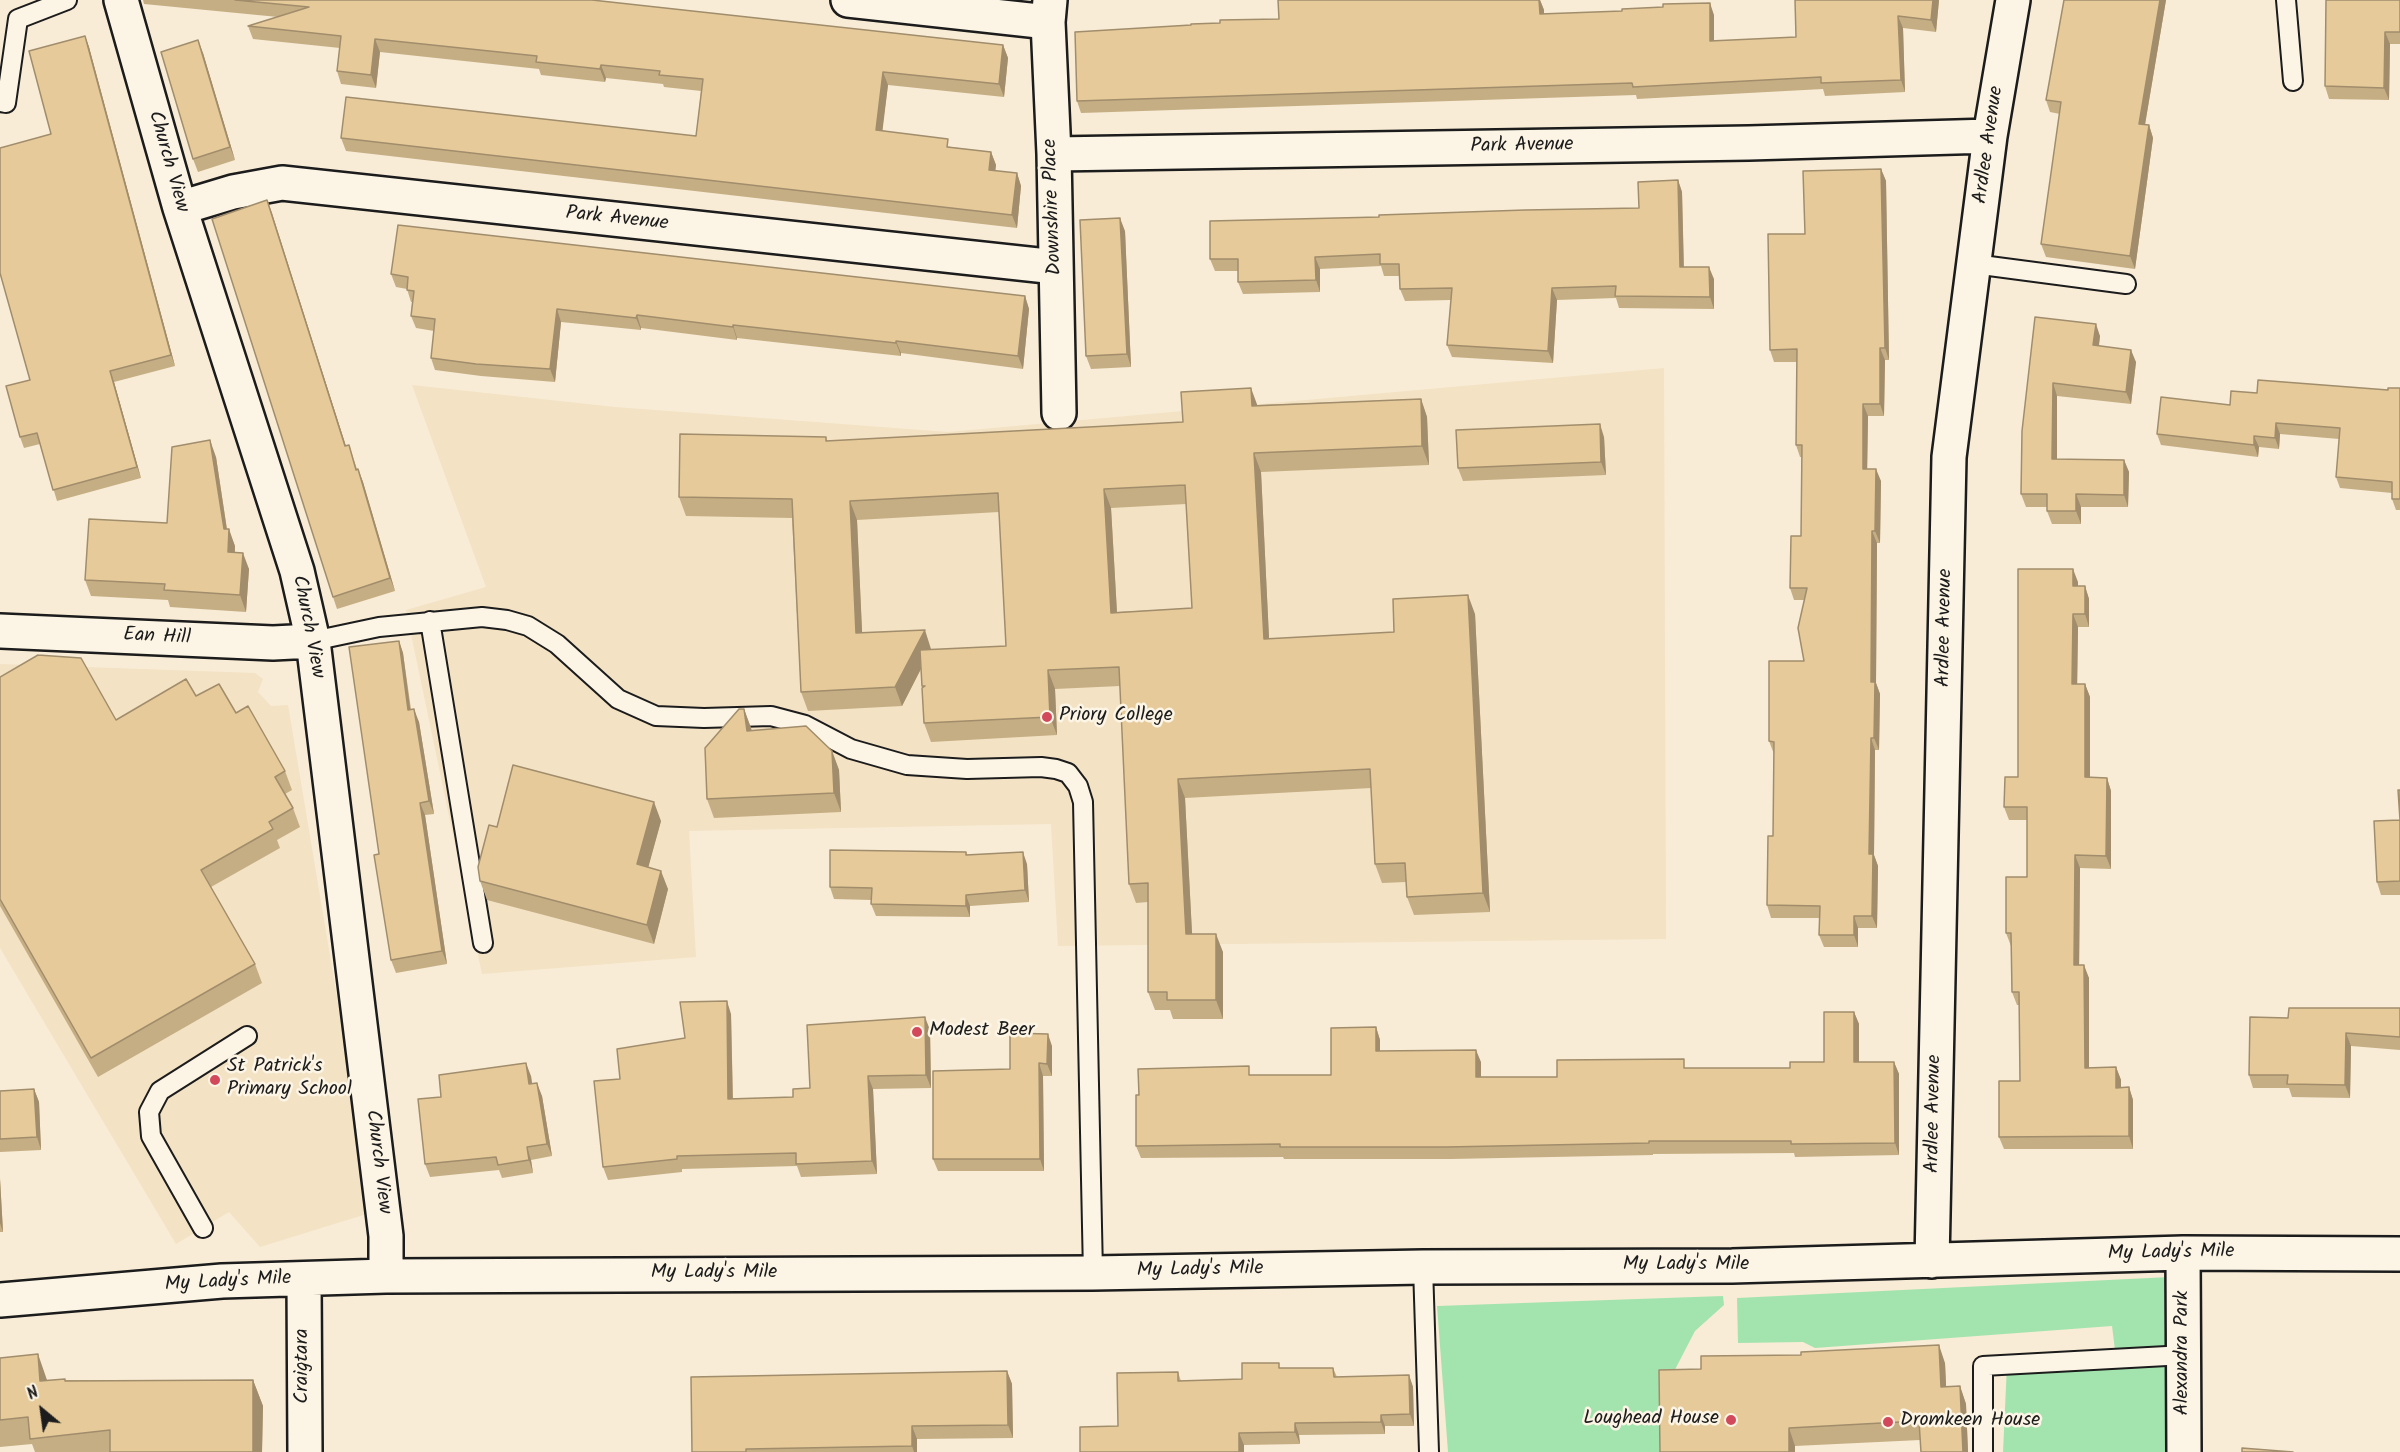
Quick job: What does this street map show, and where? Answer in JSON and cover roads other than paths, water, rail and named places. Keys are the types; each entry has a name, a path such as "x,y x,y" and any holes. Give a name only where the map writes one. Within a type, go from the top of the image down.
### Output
{"street":[{"name":"Church View","path":"121,0 180,208 297,571 314,641 386,1236 386,1276"},
{"path":"848,0 1049,11"},
{"name":"Ardlee Avenue","path":"1932,1261 1949,457 1990,135 2013,0"},
{"name":"Downshire Place","path":"1049,11 1059,413"},
{"name":"Park Avenue","path":"1054,154 1749,143 1990,135"},
{"name":"Park Avenue","path":"180,208 233,192 282,183 1056,267"},
{"name":"Ean Hill","path":"0,631 273,643 314,641"},
{"name":"My Lady's Mile","path":"0,1300 222,1281 386,1276 1093,1273 1423,1267 1720,1266 2183,1253 2400,1254"},
{"name":"Alexandra Park","path":"2183,1253 2184,1452"},
{"name":"Craigtara","path":"304,1280 305,1452"}],"lane":[{"path":"0,102 6,103 18,19 67,0"},
{"path":"2286,0 2293,81"},
{"path":"1974,264 2126,284"},
{"path":"314,641 379,627 482,617 528,626 557,644 618,699 656,716 704,718 771,716 805,726 851,749 907,765 967,769 1041,767 1056,769 1068,774 1078,786 1083,802 1093,1273"},
{"path":"430,621 483,943"},
{"path":"203,1228 151,1136 148,1112 160,1091 247,1036"},
{"path":"1423,1267 1429,1452"},
{"path":"1983,1452 1983,1366 2185,1355"}],"place":[{"name":"Priory College","path":"1047,717"},
{"name":"Modest Beer","path":"917,1032"},
{"name":"St Patrick's Primary School","path":"215,1080"},
{"name":"Loughead House","path":"1731,1420"},
{"name":"Dromkeen House","path":"1888,1422"}]}
